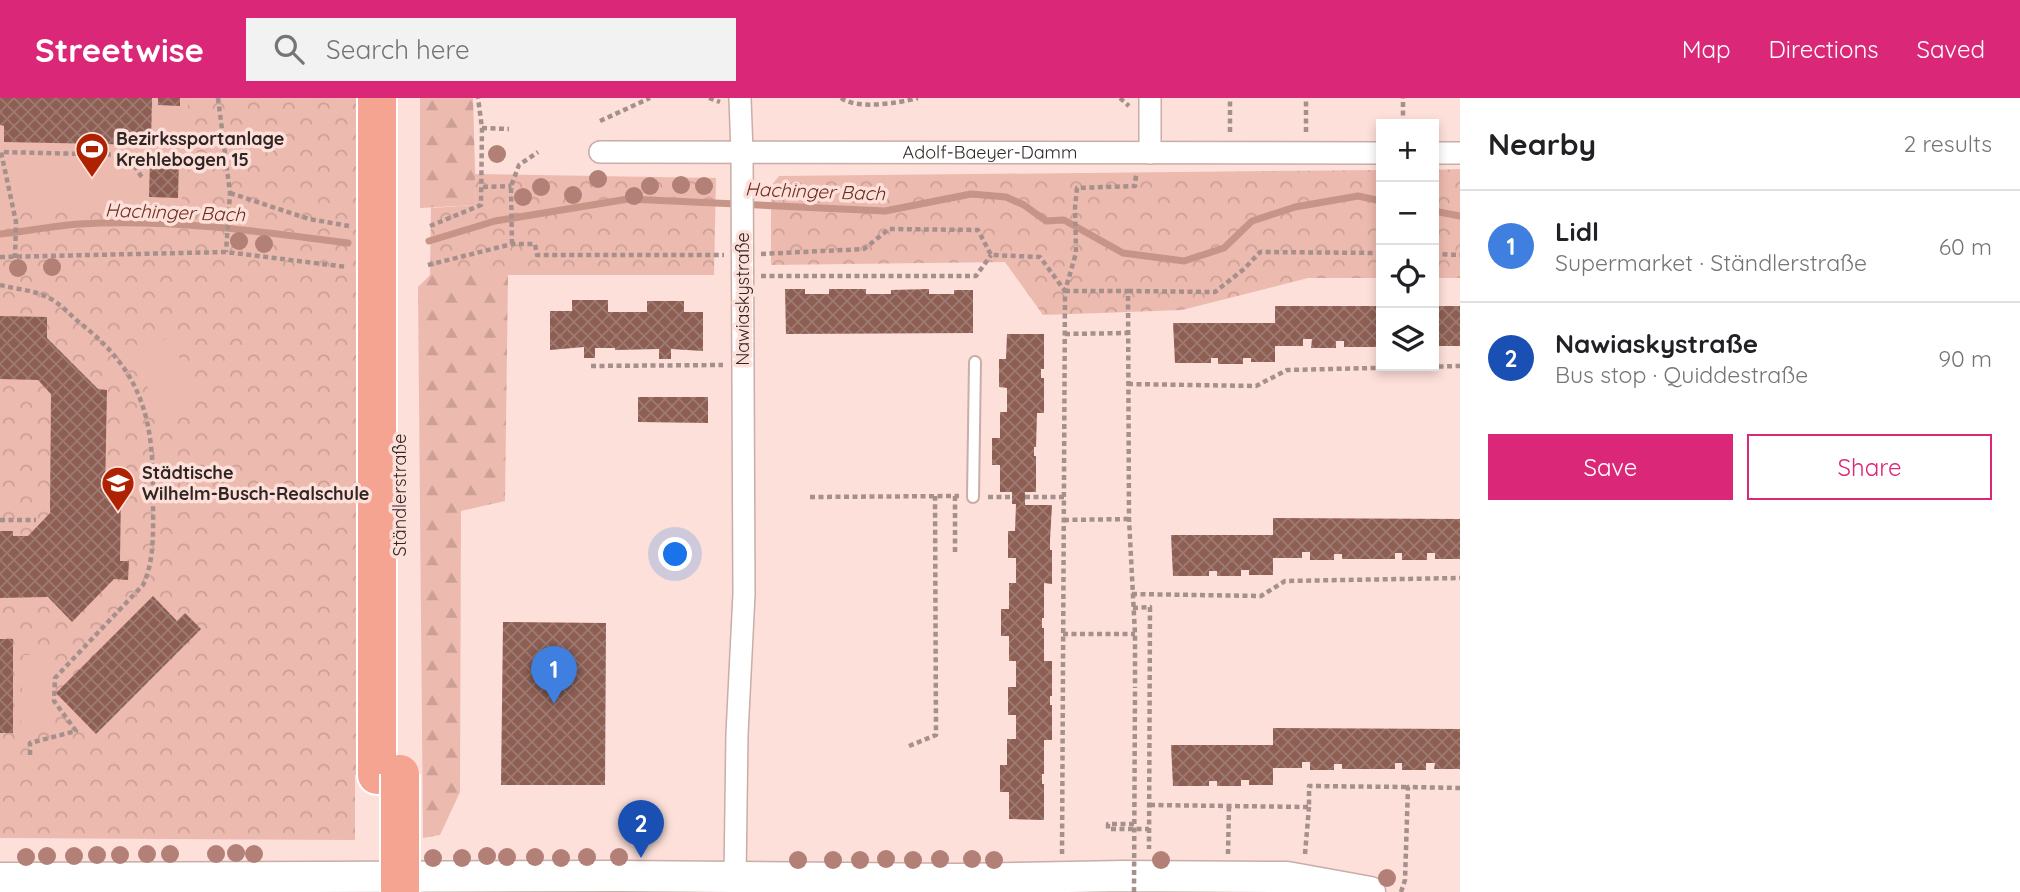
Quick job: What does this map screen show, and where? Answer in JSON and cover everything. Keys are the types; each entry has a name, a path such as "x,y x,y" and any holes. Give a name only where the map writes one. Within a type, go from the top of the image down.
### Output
{"highway":[{"name":"Ständlerstraße","path":"377,98 388,775 400,892"},
{"name":"Ständlerstraße","path":"377,892 388,775 400,98"}],"main road":[{"path":"0,878 734,887 1062,877 1287,877 1370,892"}],"street":[{"name":"Nawiaskystraße","path":"734,887 737,734 744,594 740,98"},
{"path":"1150,98 1150,153"},
{"name":"Adolf-Baeyer-Damm","path":"600,152 1376,153"},
{"path":"1439,153 1460,153"}],"lane":[{"path":"973,497 975,362"}],"path":[{"path":"218,98 230,193 226,252"},
{"path":"430,226 481,205 482,128 478,98"},
{"path":"600,121 650,98"},
{"path":"841,98 848,103 918,98"},
{"path":"1120,98 1129,106"},
{"path":"1229,153 1230,98"},
{"path":"1306,98 1306,153"},
{"path":"1403,98 1403,119"},
{"path":"482,128 509,129"},
{"path":"15,258 16,222 0,151 127,155 144,179"},
{"path":"512,244 511,186 519,165 538,152"},
{"path":"1062,877 1065,291 1076,253 1077,188 1135,186 1136,174"},
{"path":"482,187 511,186"},
{"path":"230,193 309,219 349,226"},
{"path":"743,265 864,248 889,229 978,230 990,255"},
{"path":"428,265 512,244 535,244 537,255 976,276 990,255"},
{"path":"0,257 226,252 348,267"},
{"path":"1065,291 1215,292 1260,252 1376,253"},
{"path":"1439,254 1460,255"},
{"path":"990,255 1040,257 1065,291"},
{"path":"0,285 47,297 100,339 119,359 134,382 144,406 154,461 153,547 150,570 143,585 55,678 54,701 76,732 30,743 30,757"},
{"path":"1128,291 1129,519 1135,635 1134,892"},
{"path":"1065,334 1128,333"},
{"path":"591,366 743,365"},
{"path":"1128,384 1256,386 1287,370 1460,366"},
{"path":"955,495 956,554"},
{"path":"909,746 936,735 935,496"},
{"path":"810,497 1012,497"},
{"path":"1025,497 1064,497"},
{"path":"1064,520 1129,519"},
{"path":"0,520 36,520"},
{"path":"1132,594 1261,596 1285,581 1460,578"},
{"path":"1133,608 1150,607 1149,849"},
{"path":"1063,634 1135,635"},
{"path":"1305,854 1309,786 1460,788"},
{"path":"1401,892 1405,880 1408,787"},
{"path":"1150,805 1309,807"},
{"path":"1228,877 1229,806"},
{"path":"1134,824 1108,824 1108,830 1149,830"}],"green space":[{"path":"0,98 363,98 362,775 355,775 355,840 0,838"},
{"name":"Bezirkssportanlage Krehlebogen 15","path":"0,98 188,98 187,152 180,212 0,206"},
{"path":"420,98 473,98 476,205 420,208"},
{"path":"1460,169 1460,278 1439,278 1439,170"},
{"path":"1376,170 1376,278 1308,278 1182,310 1043,315 1005,262 771,265 771,186 779,176"},
{"path":"475,174 716,178 714,275 430,275 431,208 476,205"},
{"path":"430,275 508,275 505,501 461,511 460,792 440,835 423,838 418,287"},
{"path":"170,337 198,399 161,416 133,354"},
{"path":"23,655 55,655 53,725 21,725"}],"building":[{"path":"0,98 152,98 151,145 4,142 4,126 0,125"},
{"path":"158,98 180,98 180,106 158,105"},
{"path":"150,158 179,159 178,198 149,197"},
{"path":"785,289 805,289 805,294 829,294 829,289 866,289 866,294 929,289 929,294 954,294 954,290 973,290 973,333 786,334"},
{"path":"572,300 608,300 608,312 647,312 647,301 684,301 684,312 703,312 703,351 671,349 671,359 659,359 659,349 595,348 595,358 584,358 584,347 550,350 550,311 572,311"},
{"path":"1275,306 1376,306 1376,347 1344,347 1344,341 1336,341 1336,348 1311,348 1312,339 1303,339 1303,346 1275,346 1275,362 1251,362 1251,358 1243,358 1243,364 1218,364 1218,358 1211,358 1211,363 1175,363 1173,323 1275,323"},
{"path":"1439,306 1460,306 1460,346 1439,346"},
{"path":"0,316 47,317 47,338 98,389 107,390 105,493 121,494 120,561 129,561 128,580 114,579 72,622 48,597 0,598 0,531 13,531 13,536 28,536 50,513 51,394 38,380 0,379"},
{"path":"1007,334 1044,334 1044,369 1041,369 1041,378 1044,378 1044,413 1037,413 1034,447 1036,492 1025,492 1025,505 1052,505 1052,584 1044,583 1042,618 1044,661 1052,661 1052,740 1044,740 1042,774 1044,820 1009,819 1009,792 1000,792 1000,765 1007,765 1007,739 1016,739 1016,715 1008,715 1008,687 1016,687 1016,661 1009,661 1009,636 1001,636 1001,609 1009,609 1009,583 1016,583 1016,558 1008,558 1008,531 1015,531 1016,504 1012,504 1012,492 1000,492 1000,465 992,465 992,438 1000,438 1000,412 1007,412 1007,388 999,387 999,359 1006,359"},
{"path":"638,397 708,397 708,423 638,422"},
{"path":"1273,518 1460,519 1460,559 1435,559 1435,553 1427,553 1427,560 1402,560 1402,553 1395,553 1395,559 1342,559 1342,554 1334,554 1334,560 1310,560 1310,552 1302,552 1302,558 1273,558 1273,575 1249,575 1249,570 1241,570 1241,576 1217,576 1217,571 1209,571 1209,576 1173,576 1171,535 1273,535"},
{"path":"153,596 177,621 185,613 201,629 96,734 56,693"},
{"path":"503,622 606,623 605,785 501,785"},
{"path":"0,639 13,639 13,733 0,733"},
{"path":"1273,728 1460,729 1460,769 1434,769 1435,763 1426,763 1426,770 1402,770 1402,763 1395,763 1395,769 1342,769 1342,764 1334,764 1334,770 1310,770 1310,762 1302,762 1302,768 1273,768 1273,785 1249,785 1249,780 1241,780 1241,786 1217,786 1217,781 1209,781 1209,786 1173,786 1171,745 1273,745"}],"waterway":[{"name":"Hachinger Bach","path":"429,241 495,221 628,199 885,211 971,194 1006,197 1024,205 1046,221 1064,220 1123,253 1184,261 1224,248 1252,221 1295,207 1358,196 1376,200"},
{"name":"Hachinger Bach","path":"1439,212 1460,216"},
{"name":"Hachinger Bach","path":"0,234 80,224 147,223 248,230 348,243"}],"place":[{"name":"Bezirkssportanlage Krehlebogen 15","path":"92,179"},
{"name":"Städtische Wilhelm-Busch-Realschule","path":"118,513"},
{"name":"Lidl","path":"554,704"},
{"name":"Nawiaskystraße","path":"641,858"}]}
